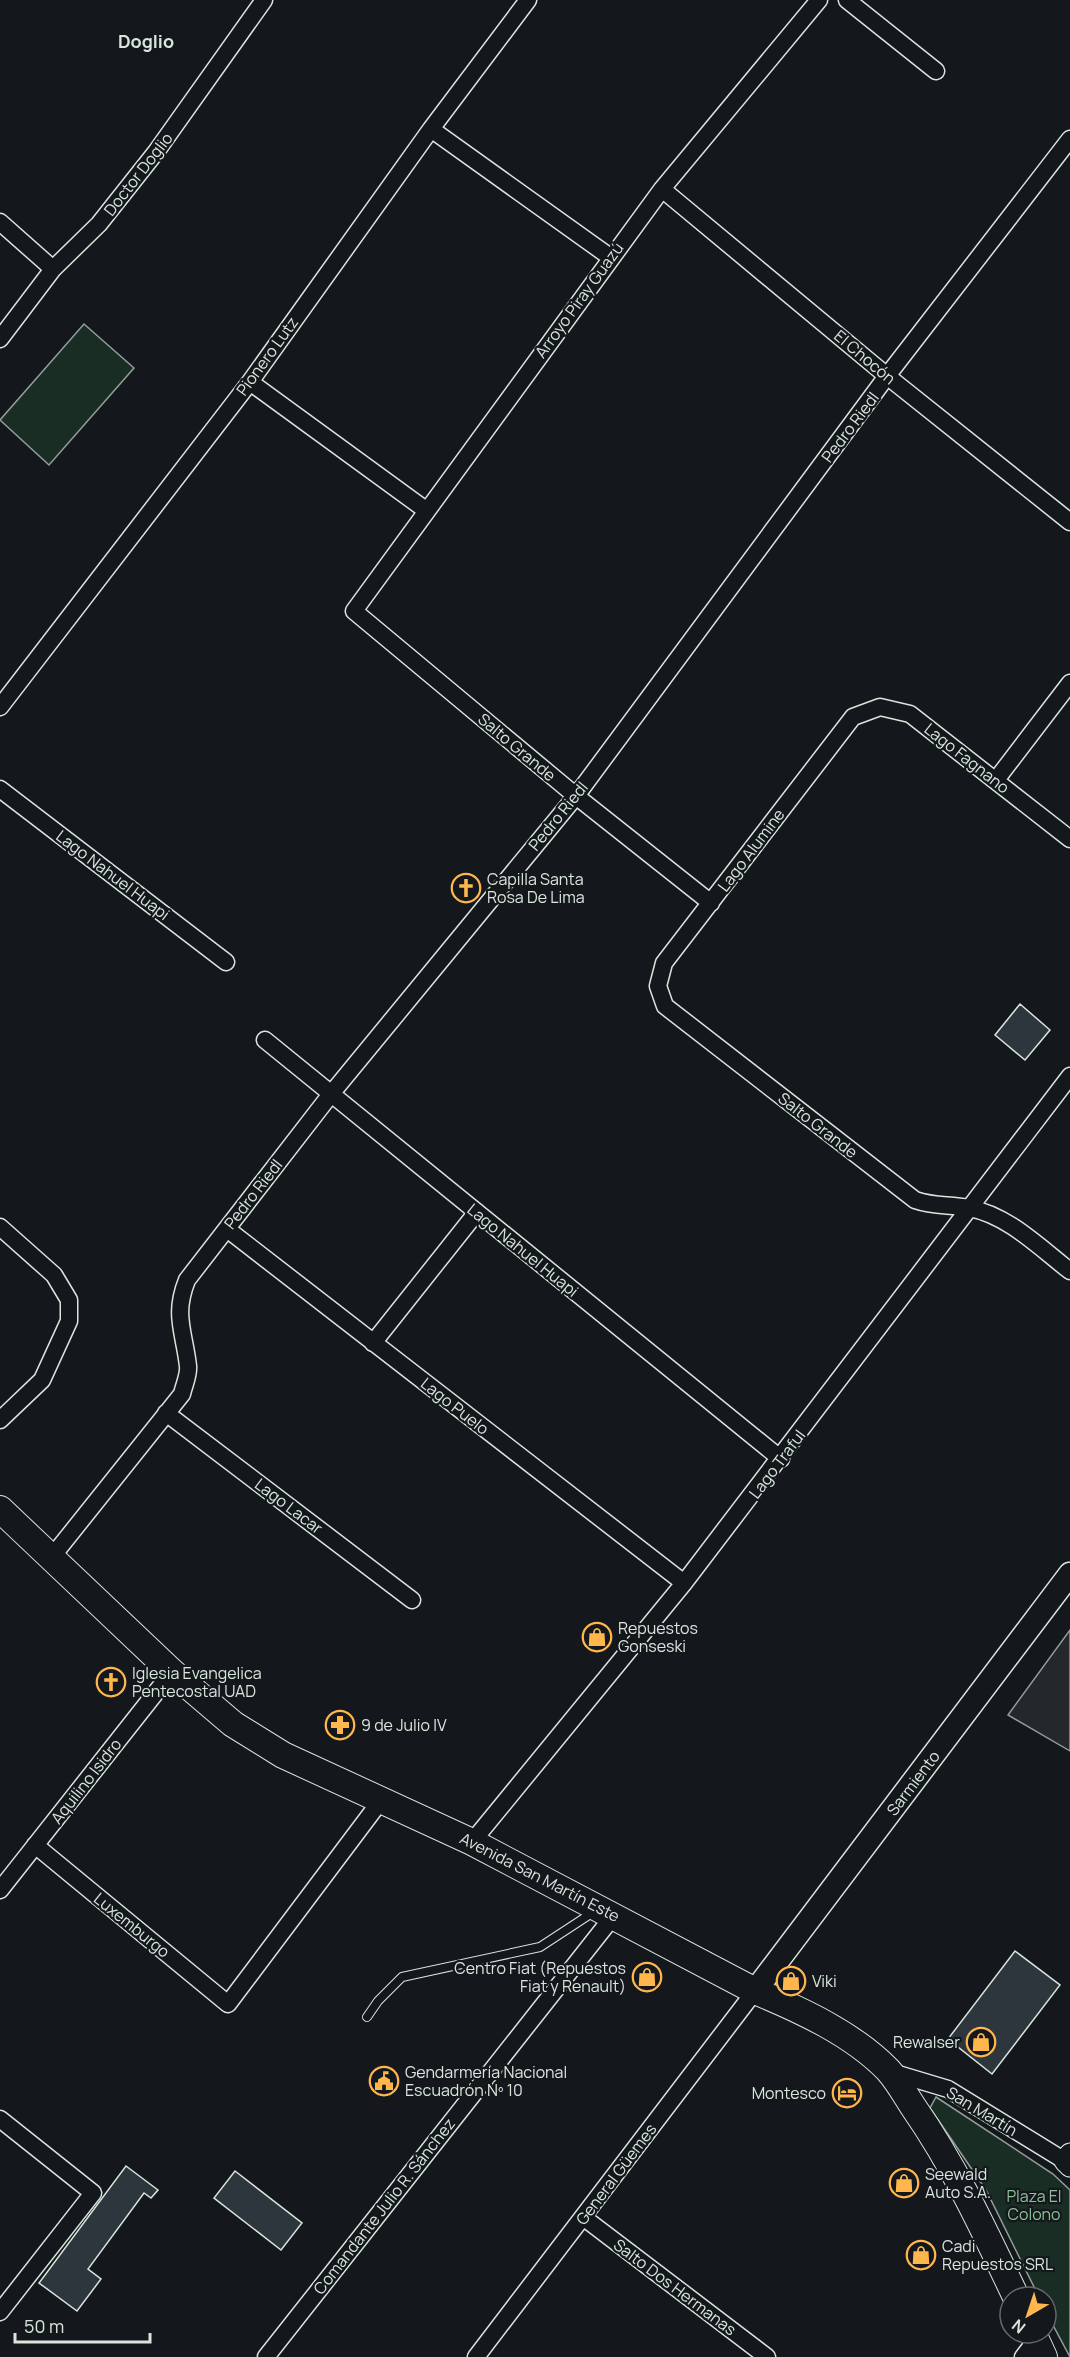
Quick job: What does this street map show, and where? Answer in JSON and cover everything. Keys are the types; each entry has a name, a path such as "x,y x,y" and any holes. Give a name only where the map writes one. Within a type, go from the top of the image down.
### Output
{"main road":[{"name":"Avenida San Martín Este","path":"0,1509 172,1672 232,1724 283,1755 472,1842 607,1911 755,1991 795,2008 850,2040 888,2071 941,2149 971,2203 1010,2285"},
{"name":"Sarmiento","path":"755,1991 1070,1574"}],"street":[{"name":"Doctor Doglio","path":"0,339 53,269 99,224 156,153 264,0"},
{"name":"Pionero Lutz","path":"0,707 250,382 431,129 528,0"},
{"name":"Arroyo Piray Guazú","path":"354,611 610,257 662,189 819,0"},
{"path":"847,0 936,71"},
{"path":"431,129 610,257"},
{"name":"Pedro Riedl","path":"51,1557 182,1394 188,1369 178,1317 180,1298 187,1280 331,1094 576,796 887,376 1070,139"},
{"name":"El Chocón","path":"662,189 887,376 1070,522"},
{"path":"0,222 53,269"},
{"path":"250,382 427,511"},
{"name":"Salto Grande","path":"354,611 576,796 711,903"},
{"path":"996,780 1070,683"},
{"name":"Lago Fagnano","path":"853,717 880,707 910,714 1070,840"},
{"name":"Lago Alumine","path":"657,986 664,963 853,717"},
{"name":"Lago Nahuel Huapi","path":"0,789 226,962"},
{"name":"Salto Grande","path":"657,986 665,1006 915,1200 934,1207 970,1208 1006,1222 1070,1271"},
{"name":"Lago Nahuel Huapi","path":"265,1040 781,1459"},
{"name":"Lago Traful","path":"472,1842 684,1583 781,1459 1070,1077"},
{"path":"373,1343 477,1212"},
{"path":"0,1227 54,1275 69,1300 69,1321 60,1345 42,1380 0,1420"},
{"name":"Lago Puelo","path":"227,1229 684,1583"},
{"name":"Lago Lacar","path":"166,1413 412,1600"},
{"name":"Aquilino Isidro","path":"0,1890 172,1672"},
{"name":"Luxemburgo","path":"35,1845 228,2004 382,1799"},
{"name":"Comandante Julio R. Sánchez","path":"266,2357 607,1911"},
{"name":"General Güemes","path":"476,2357 755,1991"},
{"name":"San Martín","path":"888,2071 948,2089 1068,2160"},
{"path":"0,2119 93,2193 0,2312"},
{"name":"Salto Dos Hermanas","path":"582,2217 767,2357"}],"lane":[{"path":"367,2017 378,2001 402,1977 540,1947 607,1911"}],"green space":[{"path":"84,324 134,368 49,465 0,420"},
{"name":"Plaza El Colono","path":"936,2097 1053,2174 1070,2190 1070,2357 1058,2334 1058,2285 1033,2285 986,2190 930,2108"}],"shaded area":[{"path":"1070,1630 1070,1751 1008,1715"}],"building":[{"path":"1020,1004 1050,1030 1025,1060 995,1035"},
{"path":"1015,1951 1060,1985 992,2074 948,2039"},
{"path":"126,2166 158,2190 151,2198 144,2193 88,2269 101,2279 77,2311 39,2283"},
{"path":"235,2171 302,2223 281,2250 214,2198"}],"place":[{"name":"Capilla Santa Rosa De Lima","path":"466,888"},
{"name":"Repuestos Gonseski","path":"597,1637"},
{"name":"Iglesia Evangelica Pentecostal UAD","path":"111,1682"},
{"name":"9 de Julio IV","path":"340,1725"},
{"name":"Centro Fiat (Repuestos Fiat y Renault)","path":"647,1977"},
{"name":"Viki","path":"791,1981"},
{"name":"Rewalser","path":"981,2042"},
{"name":"Gendarmería Nacional Escuadrón Nº 10","path":"384,2081"},
{"name":"Montesco","path":"847,2093"},
{"name":"Seewald Auto S.A.","path":"904,2183"},
{"name":"Cadi Repuestos SRL","path":"921,2255"}],"district":[{"name":"Doglio","path":"146,41"}]}
